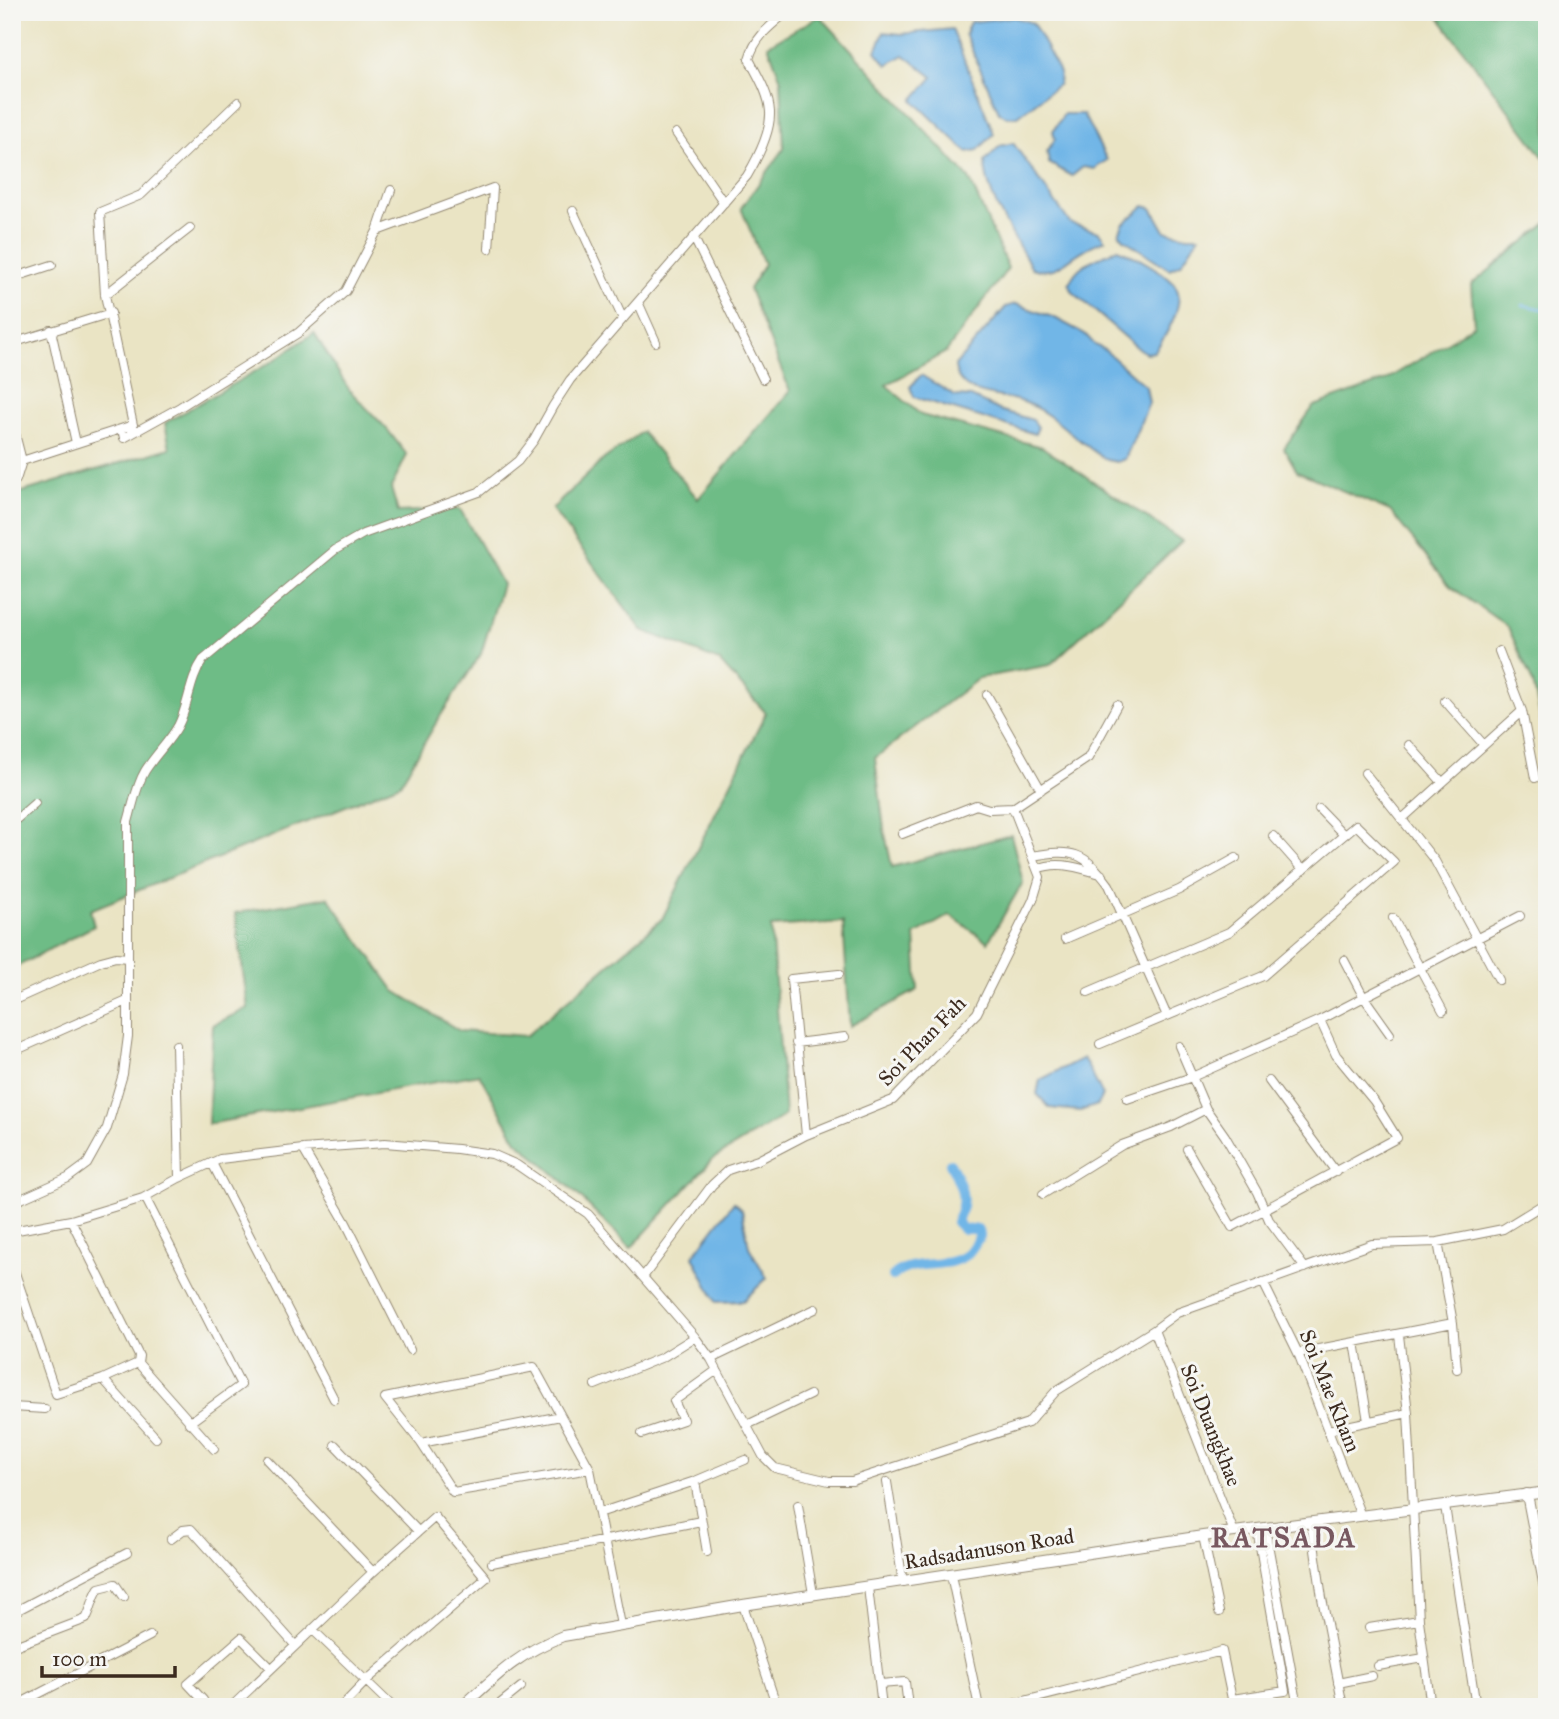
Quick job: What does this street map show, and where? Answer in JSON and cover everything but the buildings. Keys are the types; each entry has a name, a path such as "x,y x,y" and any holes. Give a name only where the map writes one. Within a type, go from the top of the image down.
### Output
{"street":[{"path":"12,1203 68,1178 87,1164 107,1128 123,1074 128,1036 128,822 135,792 145,771 177,728 186,708 195,671 202,660 335,550 363,534 479,492 518,461 534,440 570,380 747,176 761,153 770,113 763,85 750,59 752,47 766,29 787,12"},
{"path":"22,461 133,425 105,295 100,212 141,195 238,102"},
{"path":"676,133 724,203"},
{"path":"377,231 494,188 489,249"},
{"path":"121,429 124,438 180,407 298,333 346,291 377,231 391,190"},
{"path":"573,211 623,319"},
{"path":"105,295 190,228"},
{"path":"694,238 763,379"},
{"path":"12,278 52,265"},
{"path":"638,302 656,342"},
{"path":"12,344 111,313"},
{"path":"51,330 76,443"},
{"path":"12,422 22,461 16,480 12,482"},
{"path":"1499,651 1522,711 1535,778"},
{"path":"987,695 1041,790"},
{"path":"1445,701 1484,745"},
{"path":"902,834 976,805 989,809 1013,808 1088,758 1117,705"},
{"path":"1402,819 1522,711"},
{"path":"1409,745 1442,782"},
{"path":"1365,773 1435,861 1499,981"},
{"path":"12,823 35,803"},
{"name":"Soi Phan Fah","path":"643,1277 712,1185 728,1170 758,1160 806,1135 893,1100 977,1013 1034,900 1040,877 1013,808"},
{"path":"1320,809 1344,835"},
{"path":"1088,992 1229,932 1356,825 1394,862 1264,976 1100,1044"},
{"path":"1273,836 1303,870"},
{"path":"1032,856 1072,854 1091,862 1109,885 1167,1016"},
{"path":"1065,939 1179,890 1236,858"},
{"path":"1037,869 1051,863 1065,864 1101,874"},
{"path":"1127,1099 1192,1077 1320,1020 1520,916"},
{"path":"1393,918 1443,1011"},
{"path":"12,1002 101,961 116,957 128,958"},
{"path":"1344,960 1363,996 1390,1034"},
{"path":"806,1135 791,979 839,974"},
{"path":"12,1052 127,1001"},
{"path":"1187,1149 1232,1227 1396,1138 1374,1101 1336,1055 1320,1020"},
{"path":"796,1042 845,1037"},
{"path":"176,1045 180,1178"},
{"path":"1179,1046 1206,1109 1257,1192 1269,1220 1305,1268"},
{"path":"1269,1081 1336,1172"},
{"path":"1043,1194 1122,1145 1171,1127 1206,1109"},
{"path":"12,1231 71,1220 145,1197 220,1159 385,1143 457,1149 505,1158 588,1214 643,1277 711,1359 763,1455 775,1468 829,1481 852,1480 1028,1423 1056,1391 1177,1313 1372,1244 1438,1242 1503,1229 1547,1202"},
{"path":"303,1149 346,1223 410,1350"},
{"path":"212,1163 334,1399"},
{"path":"145,1197 241,1385 189,1423"},
{"path":"71,1220 139,1356 138,1363 214,1449"},
{"path":"1438,1242 1453,1323 1457,1369"},
{"path":"12,1264 56,1394 103,1379 138,1363"},
{"name":"Soi Mae Kham","path":"1264,1282 1298,1353 1361,1516"},
{"path":"711,1359 815,1309"},
{"path":"1298,1353 1453,1323"},
{"name":"Soi Duangkhae","path":"1154,1330 1234,1532"},
{"path":"1399,1335 1408,1413 1419,1620 1431,1707"},
{"path":"595,1385 663,1357 695,1337"},
{"path":"1356,1342 1368,1421"},
{"path":"590,1469 453,1492 421,1443 385,1398 534,1367 590,1469 621,1625"},
{"path":"642,1434 683,1420 674,1401 717,1370"},
{"path":"103,1379 156,1438"},
{"path":"747,1425 810,1395"},
{"path":"12,1407 45,1409"},
{"path":"1328,1430 1408,1413"},
{"path":"421,1443 561,1416"},
{"path":"335,1445 418,1531"},
{"path":"267,1460 373,1572"},
{"path":"599,1513 745,1460"},
{"path":"695,1480 707,1552"},
{"path":"887,1482 902,1582"},
{"name":"Radsadanuson Road","path":"462,1707 515,1659 563,1636 813,1594 1203,1536 1547,1492"},
{"path":"1527,1494 1547,1598"},
{"path":"798,1505 813,1594"},
{"path":"1445,1506 1476,1707"},
{"path":"231,1707 435,1517 486,1578 367,1680 341,1707"},
{"path":"492,1563 701,1521"},
{"path":"1311,1523 1343,1707"},
{"path":"1002,1707 1222,1651 1232,1699 1245,1702 1285,1691 1261,1529"},
{"path":"1261,1529 1298,1707"},
{"path":"171,1539 183,1530 191,1530 295,1645"},
{"path":"1203,1536 1219,1612"},
{"path":"12,1613 127,1553"},
{"path":"951,1575 979,1707"},
{"path":"12,1647 86,1619 99,1588 116,1584 124,1597"},
{"path":"868,1587 882,1707"},
{"path":"743,1605 777,1707"},
{"path":"1369,1628 1419,1620"},
{"path":"312,1629 394,1707"},
{"path":"13,1707 150,1636"},
{"path":"203,1700 188,1684 241,1637 271,1668"},
{"path":"1378,1666 1424,1658"},
{"path":"1338,1683 1372,1676"},
{"path":"880,1684 905,1682 908,1707"},
{"path":"496,1707 521,1687"}],"green space":[{"path":"1435,12 1547,12 1547,162"},
{"path":"820,16 969,178 1008,268 946,352 886,385 921,415 1042,447 1182,541 1050,665 979,678 875,758 892,867 1011,835 1023,882 988,942 950,915 915,935 918,990 850,1026 843,922 771,927 785,1115 713,1159 631,1248 574,1191 517,1141 479,1074 208,1124 213,1025 248,1008 235,913 328,897 395,991 460,1031 526,1036 662,919 766,713 719,661 642,630 552,509 604,459 642,432 698,499 790,391 749,289 764,264 741,208 784,149 781,80 768,45"},
{"path":"1547,223 1547,748 1533,683 1508,627 1450,586 1390,511 1297,471 1284,448 1314,406 1384,381 1474,324 1471,285"},
{"path":"314,333 350,391 386,428 407,455 391,488 398,512 460,509 502,584 481,654 400,784 90,910 94,926 12,969 12,495 170,448 165,423 273,361"}],"water":[{"path":"1013,17 1033,23 1060,73 1059,84 1018,116 1007,117 999,112 965,34 970,22"},
{"path":"952,29 994,134 978,150 967,152 913,100 933,77 904,55 887,65 876,51 884,32 901,34"},
{"path":"1064,114 1083,114 1107,160 1094,169 1083,167 1072,176 1049,163 1047,151 1055,139 1053,131"},
{"path":"1013,143 1070,223 1099,232 1105,240 1060,266 1048,270 1032,268 995,202 986,174 985,161 1000,146"},
{"path":"1144,206 1152,208 1165,231 1199,236 1181,264 1169,269 1119,233 1123,224"},
{"path":"1117,249 1158,270 1176,287 1176,312 1154,352 1146,353 1139,349 1073,292 1069,284 1077,270"},
{"path":"1016,304 1055,318 1085,334 1146,387 1149,403 1125,459 1117,462 1107,460 1037,408 972,389 958,376 955,365 1006,307"},
{"path":"921,375 955,396 971,397 999,410 1033,420 1038,427 1035,434 914,397 910,387"},
{"path":"1083,1058 1103,1095 1098,1105 1080,1111 1050,1108 1037,1094 1040,1080"},
{"path":"734,1202 742,1210 749,1247 767,1278 743,1301 716,1302 693,1256"}],"waterway":[{"path":"1523,305 1547,310"},
{"path":"893,1276 910,1267 959,1259 969,1252 980,1236 977,1229 963,1229 956,1222 963,1199 950,1163"}],"district":[{"name":"RATSADA","path":"1284,1537"}]}
